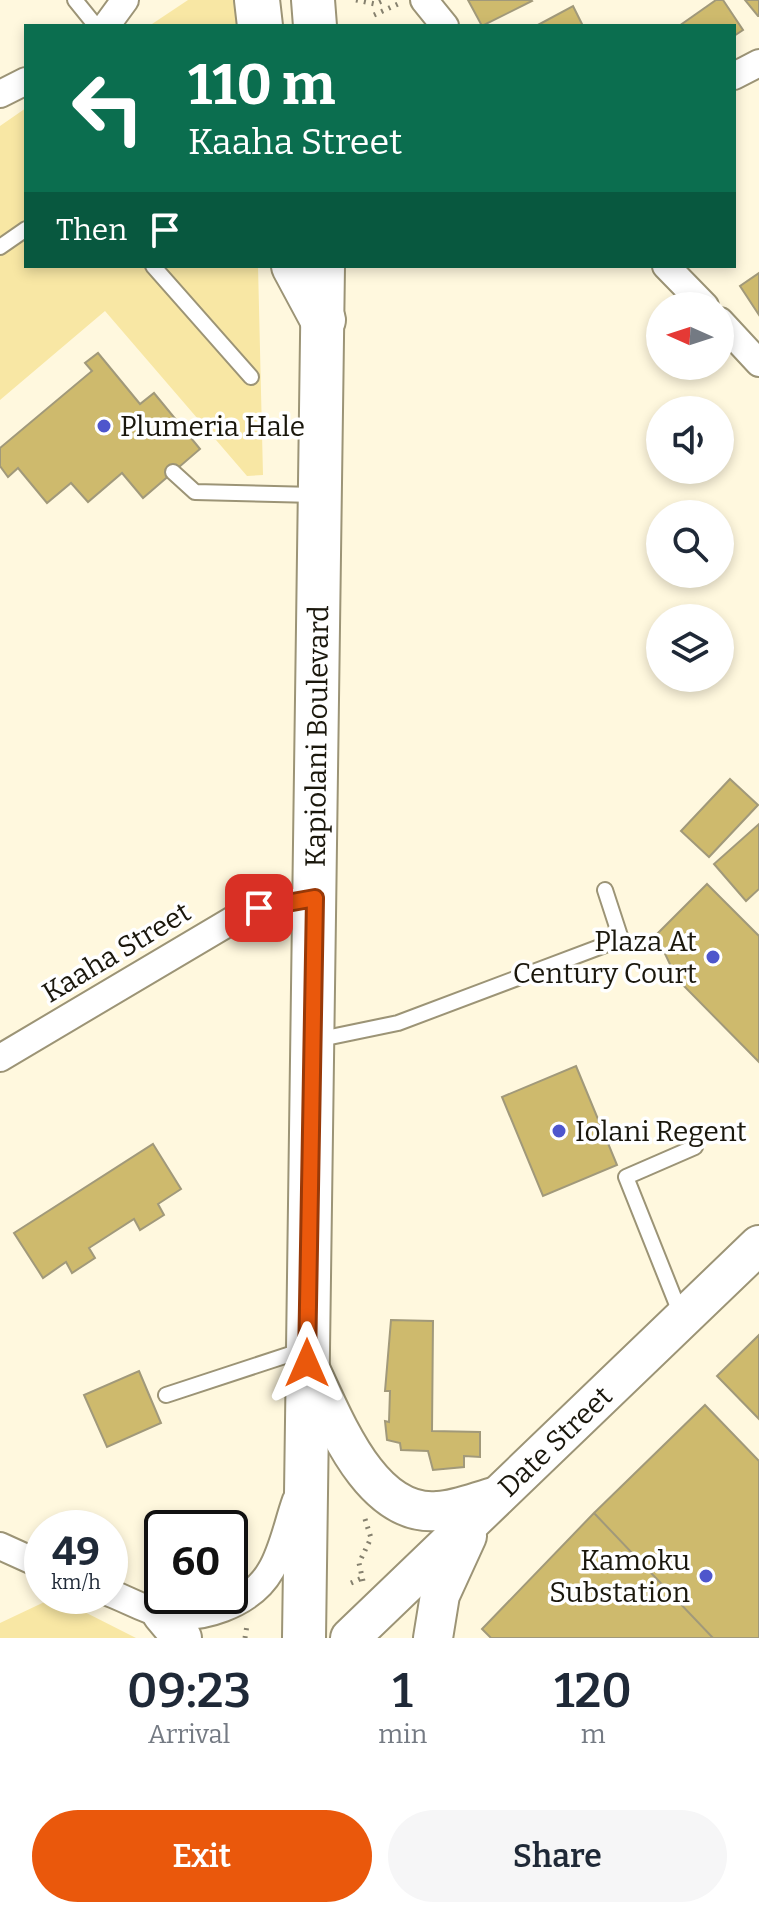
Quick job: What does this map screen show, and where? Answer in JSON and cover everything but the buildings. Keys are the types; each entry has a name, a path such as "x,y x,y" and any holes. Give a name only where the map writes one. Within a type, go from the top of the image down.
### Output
{"highway":[{"path":"257,0 260,24"},
{"path":"295,268 323,320"}],"main road":[{"path":"313,0 315,24"},
{"name":"Kapiolani Boulevard","path":"304,1638 323,268"}],"street":[{"path":"107,24 125,0"},
{"path":"424,0 443,24"},
{"path":"736,75 759,63"},
{"path":"668,268 691,292"},
{"path":"734,336 759,363"},
{"name":"Kaaha Street","path":"0,1058 248,911 315,898"},
{"name":"Date Street","path":"350,1638 759,1245"},
{"path":"307,1356 372,1482 393,1501 435,1512 487,1507"},
{"path":"128,1603 172,1626 241,1599 271,1571 306,1474"},
{"path":"433,1638 440,1595 487,1507"},
{"path":"0,1546 24,1557"}],"lane":[{"path":"75,0 94,24"},
{"path":"0,247 24,230"},
{"path":"155,268 251,377"},
{"path":"173,472 195,492 320,496"},
{"path":"311,1041 398,1023 621,939 605,890"},
{"path":"682,1319 626,1177 695,1147"},
{"path":"166,1395 307,1356"}],"path":[{"path":"356,0 375,4 384,0"},
{"path":"374,15 407,0"},
{"path":"351,1583 363,1581 359,1563 371,1538 363,1514"}],"shaded area":[{"path":"188,0 234,0 239,24 152,24"},
{"path":"24,109 24,268 258,268 263,475 247,476 105,311 0,400 0,126"},
{"path":"24,1612 89,1614 136,1638 0,1638 0,1623"}],"place":[{"name":"Plumeria Hale","path":"104,426"},
{"name":"Plaza At Century Court","path":"713,957"},
{"name":"Iolani Regent","path":"559,1131"},
{"name":"Kamoku Substation","path":"706,1576"}],"route":[{"path":"259,908 315,898 307,1363"}]}
